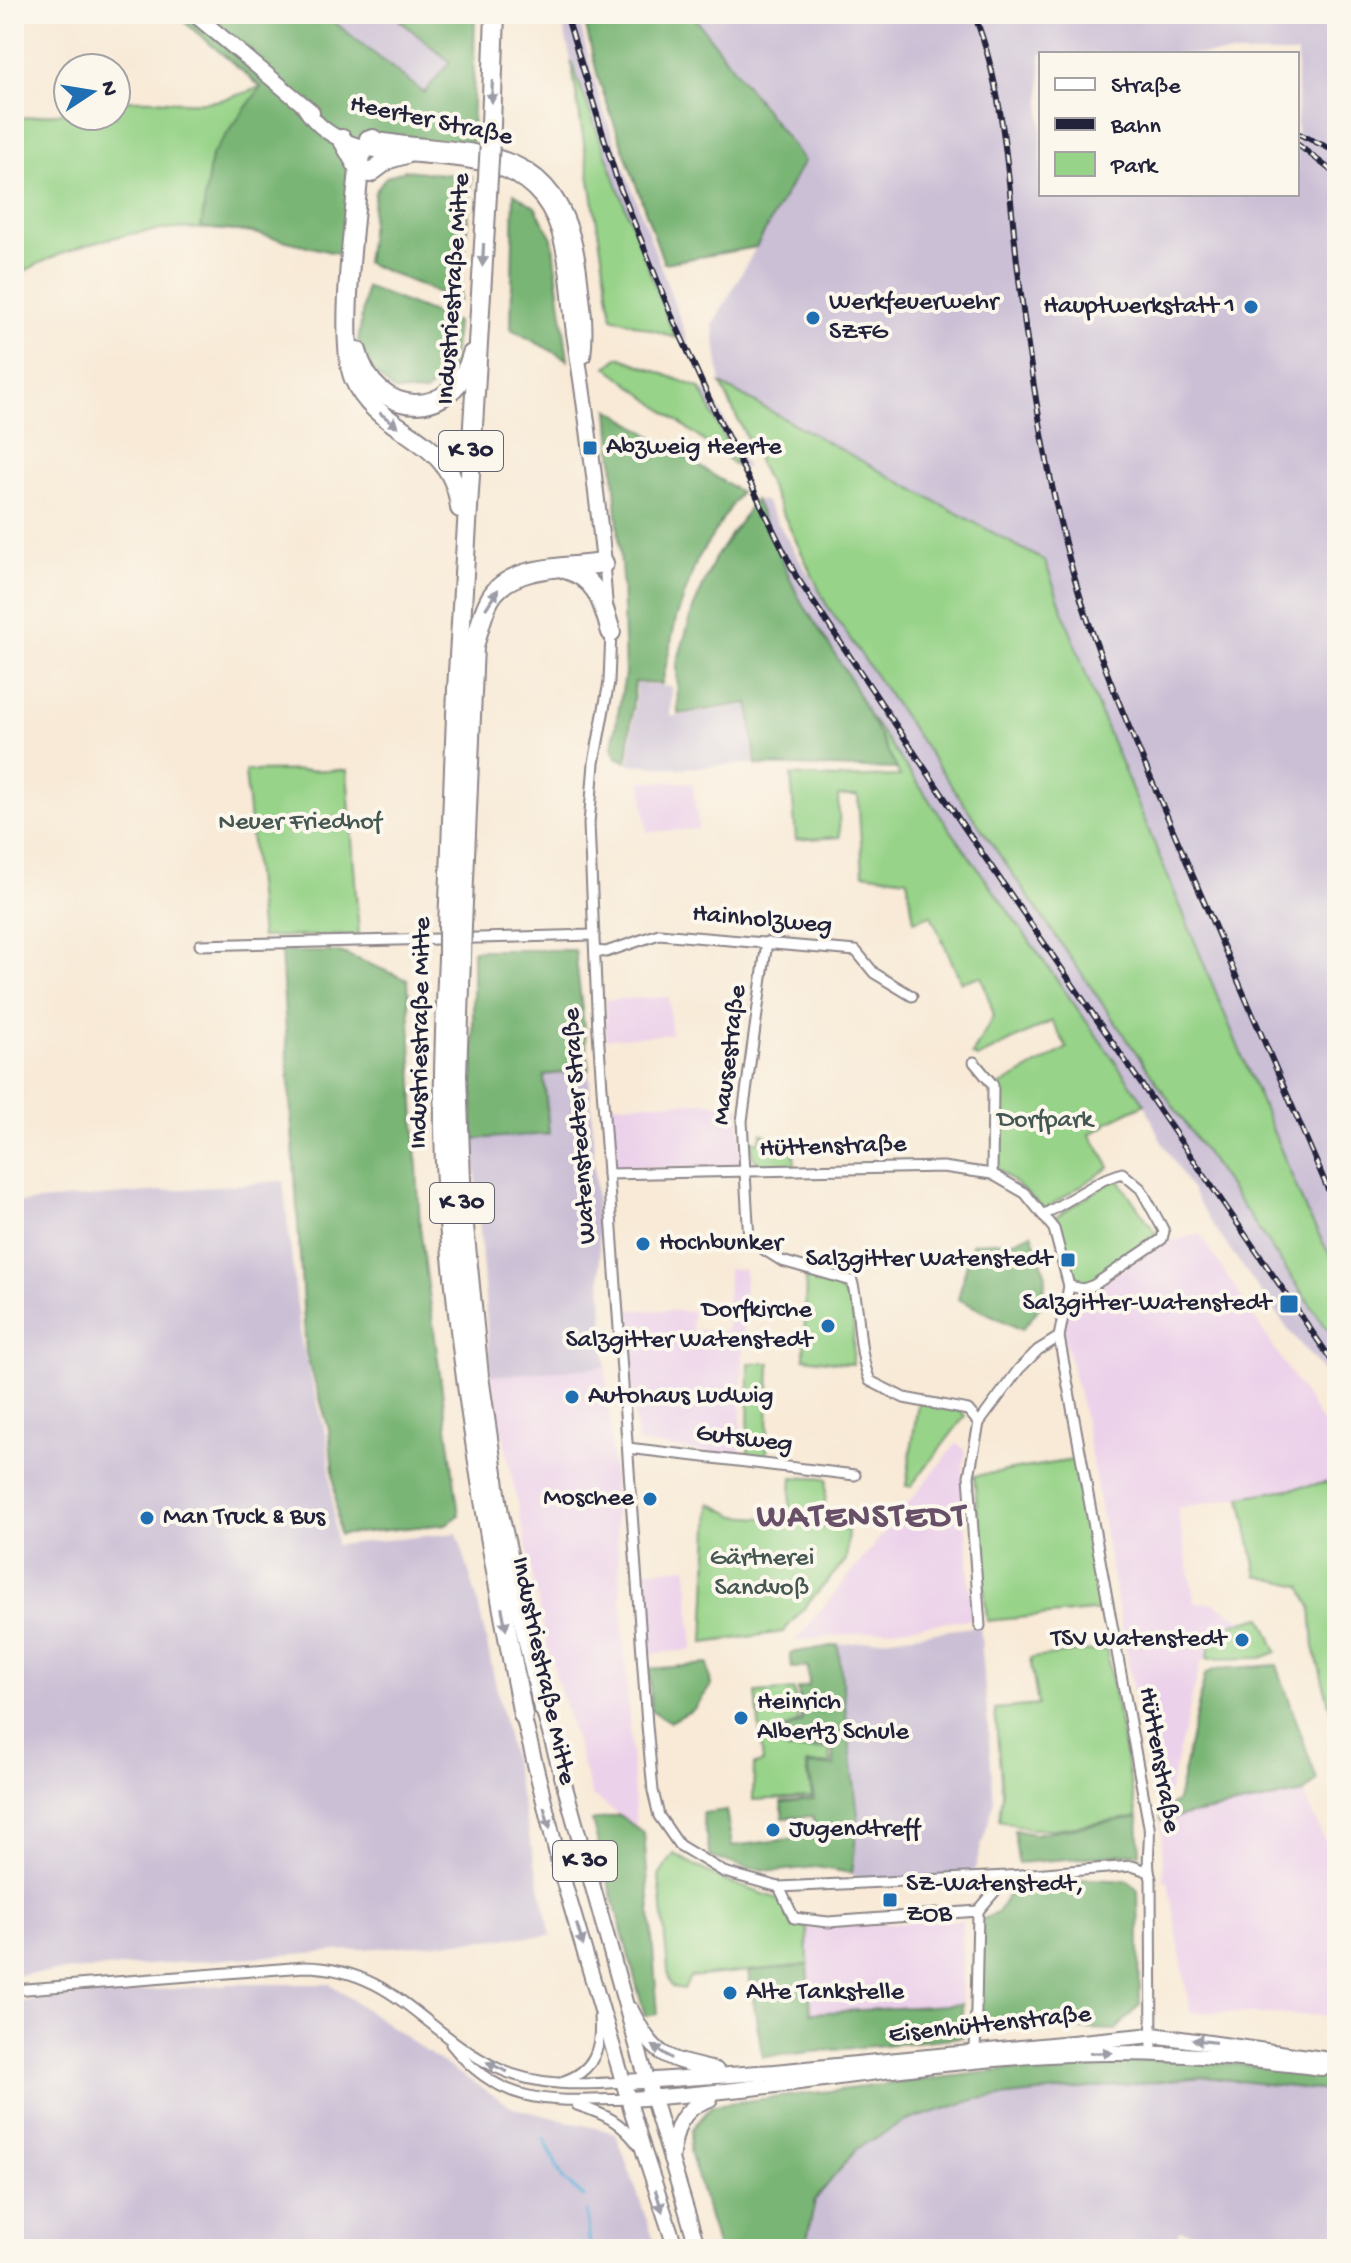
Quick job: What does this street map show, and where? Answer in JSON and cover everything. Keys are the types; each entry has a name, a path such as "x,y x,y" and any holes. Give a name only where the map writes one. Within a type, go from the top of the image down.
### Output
{"highway":[{"name":"Industriestraße Mitte","path":"495,14 463,574 454,958 457,1075 462,1206 479,1376 499,1514 543,1708"},
{"path":"342,139 365,171"},
{"path":"371,145 365,171 348,339 353,377 376,410 431,450 454,477 459,496 458,542 463,574"},
{"path":"365,171 406,154"},
{"path":"355,267 355,334 360,360 370,382 388,398 418,404 448,392 469,366 479,321"},
{"path":"562,568 604,563"},
{"name":"Industriestraße Mitte","path":"455,926 474,646 491,596 516,576 533,570 562,568"},
{"path":"562,568 584,576 593,586 611,632"},
{"name":"Industriestraße Mitte","path":"454,958 443,1076 448,1210 465,1381 491,1554 523,1715"}],"main road":[{"name":"Heerter Straße","path":"194,14 305,108 371,145 483,152 514,163 543,184 560,207 576,250 586,338 581,368"},
{"name":"Heerter Straße","path":"305,108 317,123 342,139 406,154 464,159 494,167 518,177 540,195 551,210 560,233 585,399"},
{"name":"Watenstedter Straße","path":"585,399 604,563"},
{"name":"Industriestraße Mitte","path":"543,1708 648,2081"},
{"name":"Industriestraße Mitte","path":"523,1715 563,1879 625,2082"},
{"path":"622,1991 642,2032 659,2052 685,2064 732,2074"},
{"name":"Eisenhüttenstraße","path":"630,2099 732,2091 975,2056 1153,2035 1337,2061"},
{"name":"Eisenhüttenstraße","path":"625,2082 975,2056 1152,2053 1337,2070"},
{"name":"K 30","path":"648,2081 698,2249"},
{"name":"K 30","path":"625,2082 676,2249"},
{"path":"671,2160 677,2128 685,2112 698,2103 732,2091"}],"street":[{"name":"Watenstedter Straße","path":"604,563 611,632 609,682 594,763 589,824 608,1174 653,1791 659,1816 679,1845 724,1872 779,1887"},
{"name":"Hainholzweg","path":"595,951 606,952 659,934 856,951 874,973 912,996"},
{"path":"200,945 594,935"},
{"name":"Mausestraße","path":"767,942 742,1121 749,1240 782,1261 852,1281 859,1305 863,1364 870,1381 904,1398 968,1410 979,1423"},
{"path":"974,1062 993,1085 992,1174"},
{"name":"Hüttenstraße","path":"608,1174 943,1167 992,1174 1025,1193 1054,1229 1069,1286 1059,1337 1149,1826 1151,1844 1147,1871 1151,1879 1152,2053"},
{"path":"1043,1215 1103,1180 1122,1173 1141,1189 1164,1231 1162,1239 1094,1285 1083,1289 1069,1286"},
{"path":"980,1626 969,1476 979,1423 1019,1369 1038,1350 1059,1337"},
{"name":"Gutsweg","path":"628,1448 855,1475"},
{"path":"978,1911 828,1922 794,1918 779,1887 1008,1876 1132,1866 1147,1871"},
{"path":"975,2056 978,1911 1008,1876"},
{"path":"14,1990 329,1967 371,1980 388,1990 443,2035 498,2069 535,2081 588,2085 625,2082"},
{"path":"557,2083 586,2070 600,2048 597,1991"},
{"path":"443,2035 484,2078 524,2096 571,2102 630,2099"},
{"path":"571,2102 611,2117 644,2152"}],"shaded area":[{"path":"324,14 392,14 450,62 424,93"},
{"path":"561,14 577,14 600,101 689,344 677,338 668,321 571,61"},
{"path":"692,14 1337,14 1337,1268 1301,1202 1097,705 1045,561 721,384 713,325 804,161"},
{"path":"700,388 712,395 747,468 739,468"},
{"path":"755,500 765,501 826,604 1337,1343 1337,1387 1290,1332 1216,1230 1159,1137 1145,1104 867,712 848,675 798,596"},
{"path":"637,684 672,687 670,717 748,705 754,764 680,768 629,764"},
{"path":"642,781 692,783 699,829 647,832"},
{"path":"669,997 671,1034 606,1039 606,1000"},
{"path":"589,1070 606,1367 491,1376 473,1139 549,1134 543,1075"},
{"path":"705,1102 739,1107 741,1168 613,1167 608,1104"},
{"path":"283,1181 301,1341 327,1439 336,1545 457,1533 476,1595 551,1935 14,1975 14,1203"},
{"path":"1200,1234 1337,1445 1337,1481 1177,1508 1195,1603 1211,1602 1245,1621 1214,1629 1207,1659 1201,1661 1169,1792 1152,1797 1083,1411 1063,1333 1069,1307 1084,1296 1164,1243"},
{"path":"728,1269 745,1270 740,1457 637,1443 627,1310 692,1311 692,1330 727,1331"},
{"path":"606,1367 636,1826 592,1796 547,1645 491,1376"},
{"path":"957,1443 966,1452 962,1473 972,1619 796,1641"},
{"path":"687,1567 693,1650 646,1654 640,1571"},
{"path":"980,1626 994,1803 972,1878 855,1883 852,1873 858,1816 838,1645"},
{"path":"1304,1794 1337,1867 1337,2016 1190,2012 1168,1881 1164,1881 1161,1820"},
{"path":"962,1920 962,2004 810,2013 807,1928"},
{"path":"231,1984 330,1984 441,2062 514,2108 616,2133 657,2249 14,2249 14,2002"},
{"path":"1204,2077 1328,2091 1337,2123 1337,2249 1228,2249 1229,2240 1179,2230 1175,2249 805,2249 815,2200 856,2149 906,2121 977,2099"}],"green space":[{"path":"175,14 324,14 424,93 450,62 392,14 475,14 472,146 372,136 347,256 251,232 201,228 211,156 261,87"},
{"path":"583,14 692,14 804,161 756,247 664,263 598,78"},
{"path":"571,61 668,321 677,338 612,317"},
{"path":"261,87 347,256 252,233 191,228 129,234 99,241 14,277 14,119 52,114 52,132 132,132 132,101 194,102 234,96"},
{"path":"405,170 472,177 459,301 366,263 375,192 386,177"},
{"path":"514,193 535,207 552,238 568,360 511,329"},
{"path":"366,287 456,322 453,366 425,393 394,391 370,368 358,342"},
{"path":"619,357 700,388 739,468 607,367"},
{"path":"721,384 1045,561 1097,705 1307,1213 1337,1268 1337,1343 826,604"},
{"path":"609,409 740,492 697,560 676,619 662,684 635,682 627,762 616,757 612,747 625,674 622,578"},
{"path":"755,500 798,596 848,675 897,769 756,765 749,703 678,714 677,663 693,609 715,558"},
{"name":"Dorfpark","path":"867,712 1145,1104 1090,1134 1110,1167 1045,1209 997,1168 999,1086 1067,1048 1052,1021 977,1058 972,1055 994,1015 981,976 961,982 931,915 914,921 907,879 863,873 858,796 838,796 840,837 796,840 791,775 837,778 900,776"},
{"name":"Neuer Friedhof","path":"347,770 359,935 261,937 245,771"},
{"path":"473,950 575,950 589,1070 544,1075 549,1134 473,1139"},
{"path":"281,952 340,952 408,980 420,1227 459,1515 446,1524 339,1535 329,1429 306,1353"},
{"path":"762,1133 794,1152 795,1166 760,1165 753,1157 751,1140 759,1142"},
{"path":"1117,1178 1156,1233 1094,1282 1083,1287 1071,1285 1052,1219"},
{"path":"1032,1233 1046,1276 1042,1304 1022,1330 958,1299 972,1243 1014,1241"},
{"path":"806,1274 837,1288 850,1306 854,1331 853,1364 804,1358"},
{"path":"749,1363 770,1363 767,1458 748,1456"},
{"path":"918,1402 961,1411 965,1416 911,1486 906,1486"},
{"path":"1074,1460 1102,1610 987,1621 974,1476"},
{"name":"Gärtnerei Sandvoß","path":"792,1477 827,1479 823,1527 848,1530 846,1560 783,1632 704,1643 710,1503 736,1516 789,1520"},
{"path":"1337,1481 1335,1727 1314,1647 1311,1607 1301,1586 1257,1576 1241,1497"},
{"name":"TSV Watenstedt","path":"1262,1617 1277,1652 1261,1658 1207,1659 1214,1629"},
{"path":"838,1645 858,1816 852,1873 816,1867 777,1871 748,1868 710,1857 702,1813 726,1810 732,1846 815,1836 813,1816 783,1818 781,1802 814,1799 808,1765 834,1766 832,1746 790,1749 786,1730 802,1722 798,1689 809,1686 808,1667 792,1668 790,1653"},
{"path":"1106,1649 1137,1817 1053,1829 1029,1829 999,1820 1002,1792 995,1709 1038,1705 1030,1658"},
{"path":"708,1664 711,1686 693,1710 670,1722 651,1710 649,1669"},
{"path":"1277,1665 1317,1780 1304,1793 1161,1820 1160,1813 1177,1801 1205,1675 1215,1669"},
{"path":"794,1690 799,1722 783,1729 787,1751 829,1749 831,1764 806,1764 812,1797 753,1800 754,1765 763,1763 756,1693"},
{"path":"619,1815 644,1833 658,2014 645,2016 592,1821"},
{"path":"1138,1817 1140,1853 1018,1863 1014,1830 1034,1834"},
{"path":"674,1854 722,1880 779,1899 796,1926 807,1928 808,1965 690,1977 684,1989 672,1987 659,1876"},
{"path":"1091,1879 1128,1881 1138,1890 1140,2004 1116,2030 972,2025 978,1921 997,1913 1015,1883"},
{"path":"808,1965 811,2013 962,2004 963,2037 763,2057 748,1971"},
{"path":"1188,2060 1337,2073 1337,2123 1328,2091 1204,2077 977,2099 906,2121 856,2149 815,2200 805,2249 718,2249 690,2151 692,2129 713,2105 1083,2061"}],"waterway":[{"path":"544,2138 563,2179 584,2197"},
{"path":"587,2212 590,2249"}],"railway":[{"path":"566,14 617,180 670,312 796,576 964,827 1337,1368"},
{"path":"974,14 993,74 999,105 1036,403 1049,474 1076,582 1101,658 1131,733 1337,1210"},
{"path":"1203,14 1257,17 1337,14"},
{"path":"1299,134 1337,152"},
{"path":"1299,146 1337,175"}],"place":[{"name":"Hauptwerkstatt 1","path":"1251,307"},
{"name":"Werkfeuerwehr SZFG","path":"813,318"},
{"name":"Abzweig Heerte","path":"590,448"},
{"name":"Hochbunker","path":"643,1244"},
{"name":"Salzgitter Watenstedt","path":"1068,1260"},
{"name":"Salzgitter-Watenstedt","path":"1289,1304"},
{"name":"Dorfkirche Salzgitter Watenstedt","path":"828,1326"},
{"name":"Autohaus Ludwig","path":"572,1397"},
{"name":"Moschee","path":"650,1499"},
{"name":"Man Truck & Bus","path":"147,1518"},
{"name":"TSV Watenstedt","path":"1242,1640"},
{"name":"Heinrich Albertz Schule","path":"741,1718"},
{"name":"Jugendtreff","path":"773,1830"},
{"name":"SZ-Watenstedt, ZOB","path":"890,1900"},
{"name":"Alte Tankstelle","path":"730,1993"}],"district":[{"name":"WATENSTEDT","path":"862,1519"}]}
